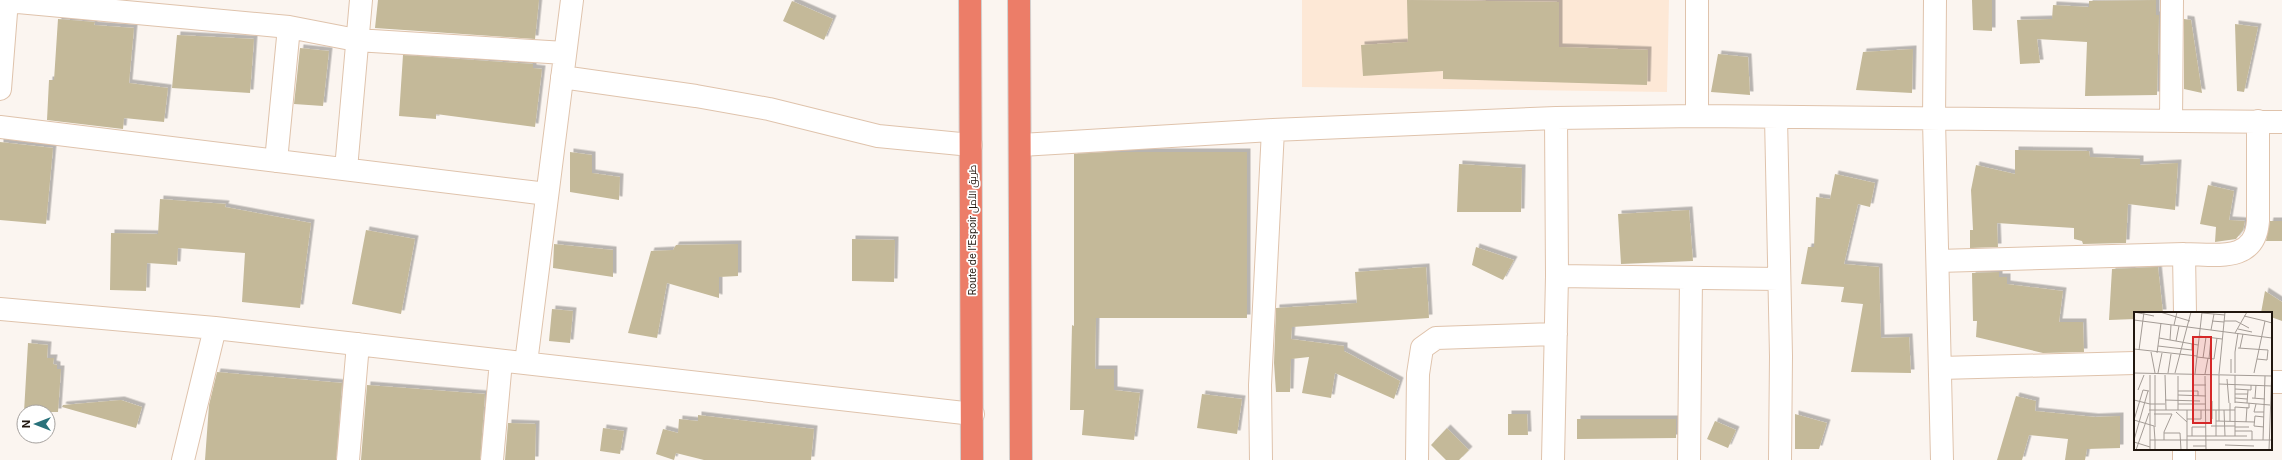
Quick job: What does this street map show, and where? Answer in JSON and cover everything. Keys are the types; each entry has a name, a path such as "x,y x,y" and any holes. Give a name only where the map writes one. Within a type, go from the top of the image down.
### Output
{"highway":[{"name":"Route de l’Espoir طريق الأمل","path":"970,0 972,460"},
{"path":"1019,0 1022,145 1021,460"}],"street":[{"path":"0,88 7,0 289,27 356,40 565,53"},
{"path":"346,170 356,40 361,0"},
{"path":"526,363 572,0"},
{"path":"1697,0 1697,116"},
{"path":"1936,0 1934,120 1942,460"},
{"path":"2171,121 2172,0"},
{"path":"276,161 289,27"},
{"path":"562,77 696,96 770,109 878,136 971,145"},
{"path":"1022,145 1274,130 1556,118 1697,116 1934,120 2282,122"},
{"path":"1776,117 1780,460"},
{"path":"1553,460 1557,276 1556,118"},
{"path":"1938,261 2184,254 2235,254 2251,246 2257,233 2258,122"},
{"path":"0,128 547,194"},
{"path":"1261,460 1260,385 1274,130"},
{"path":"2184,254 2184,312"},
{"path":"1557,276 1779,279"},
{"path":"1689,460 1691,278"},
{"path":"0,309 215,328 972,414"},
{"path":"182,460 215,328"},
{"path":"1417,460 1418,374 1422,348 1436,338 1556,334"},
{"path":"348,460 358,344"},
{"path":"492,460 501,361"},
{"path":"1940,368 2134,363"}],"shaded area":[{"path":"1302,0 1669,0 1667,92 1302,87"}],"building":[{"path":"378,0 539,0 535,39 375,28"},
{"path":"1407,0 1559,2 1559,47 1648,50 1647,85 1443,79 1443,71 1363,76 1361,45 1408,42"},
{"path":"1972,0 1992,0 1992,31 1973,30"},
{"path":"2156,0 2156,15 2159,15 2157,95 2085,96 2087,42 2037,39 2040,63 2020,64 2017,20 2052,19 2053,5 2089,7 2089,1"},
{"path":"792,1 833,19 824,40 783,21"},
{"path":"58,19 95,22 94,25 134,28 129,83 168,88 164,122 124,118 123,129 47,120 49,80 54,80"},
{"path":"2184,19 2191,20 2202,93 2184,89"},
{"path":"2235,24 2258,27 2244,92 2237,91"},
{"path":"177,35 254,39 250,93 172,88"},
{"path":"300,48 329,51 323,106 294,104"},
{"path":"1913,49 1912,93 1856,90 1863,52"},
{"path":"1718,54 1748,57 1750,95 1711,92"},
{"path":"403,55 533,64 533,68 542,69 535,127 436,114 436,119 399,116"},
{"path":"0,142 53,148 46,224 0,220"},
{"path":"2015,150 2089,151 2090,157 2140,159 2140,165 2178,163 2175,210 2128,204 2126,243 2083,244 2082,241 2074,239 2074,228 1997,223 1998,247 1970,248 1970,230 1973,230 1971,190 1976,165 2015,174"},
{"path":"570,152 592,155 592,173 620,177 619,200 570,192"},
{"path":"1109,152 1247,152 1247,318 1096,318 1095,369 1114,369 1114,390 1140,393 1134,440 1082,435 1084,410 1070,410 1072,325 1074,326 1074,154"},
{"path":"1459,164 1522,168 1521,212 1457,212"},
{"path":"1835,174 1875,183 1870,207 1858,204 1844,264 1879,267 1881,338 1909,337 1911,373 1851,372 1863,304 1841,302 1844,287 1801,284 1808,247 1814,247 1816,197 1830,199"},
{"path":"2208,185 2234,191 2229,220 2245,221 2243,230 2236,239 2215,242 2216,227 2200,224"},
{"path":"160,199 226,204 225,207 311,223 300,308 242,302 245,253 178,248 177,265 147,263 146,291 110,290 111,233 158,234"},
{"path":"1689,210 1693,261 1621,264 1618,214"},
{"path":"2270,221 2282,221 2282,241 2266,241"},
{"path":"366,230 415,239 401,314 352,304"},
{"path":"852,239 895,240 894,282 852,281"},
{"path":"554,244 613,250 613,277 553,268"},
{"path":"738,244 738,276 719,277 719,298 667,283 657,338 628,333 651,251 673,250 676,245"},
{"path":"1476,247 1514,260 1503,280 1472,265"},
{"path":"1426,267 1429,318 1292,327 1291,339 1344,346 1344,351 1400,381 1394,399 1335,373 1331,398 1302,393 1309,357 1291,359 1290,392 1276,392 1274,363 1276,308 1357,303 1355,272"},
{"path":"2158,267 2163,312 2134,312 2134,319 2109,320 2112,269"},
{"path":"1999,272 1999,277 2007,277 2007,284 2063,291 2059,322 2083,322 2084,352 2043,353 1976,337 1977,321 1973,321 1972,273"},
{"path":"2265,291 2282,302 2282,321 2272,317 2272,312 2261,312"},
{"path":"552,309 573,311 570,343 549,341"},
{"path":"28,343 48,345 47,358 54,358 53,364 57,365 57,369 61,369 58,412 56,412 56,404 24,404"},
{"path":"217,372 342,383 336,460 205,460 209,405"},
{"path":"367,385 485,394 480,460 361,460"},
{"path":"1202,394 1242,399 1237,434 1197,428"},
{"path":"2016,396 2036,401 2035,411 2095,417 2120,416 2120,448 2087,449 2085,460 2065,460 2068,439 2029,435 2022,460 1997,460"},
{"path":"121,400 142,407 136,428 62,407 63,405"},
{"path":"1508,414 1527,414 1528,435 1508,435"},
{"path":"1795,414 1827,423 1819,449 1795,449"},
{"path":"698,415 814,429 811,460 704,460 676,453 674,460 656,454 663,429 678,433 679,419 698,421"},
{"path":"1577,419 1676,419 1676,438 1577,439"},
{"path":"1715,421 1736,430 1728,448 1707,439"},
{"path":"508,423 536,424 535,460 505,460"},
{"path":"603,428 624,431 620,454 600,451"},
{"path":"1447,428 1469,450 1459,460 1446,460 1431,445"}]}
